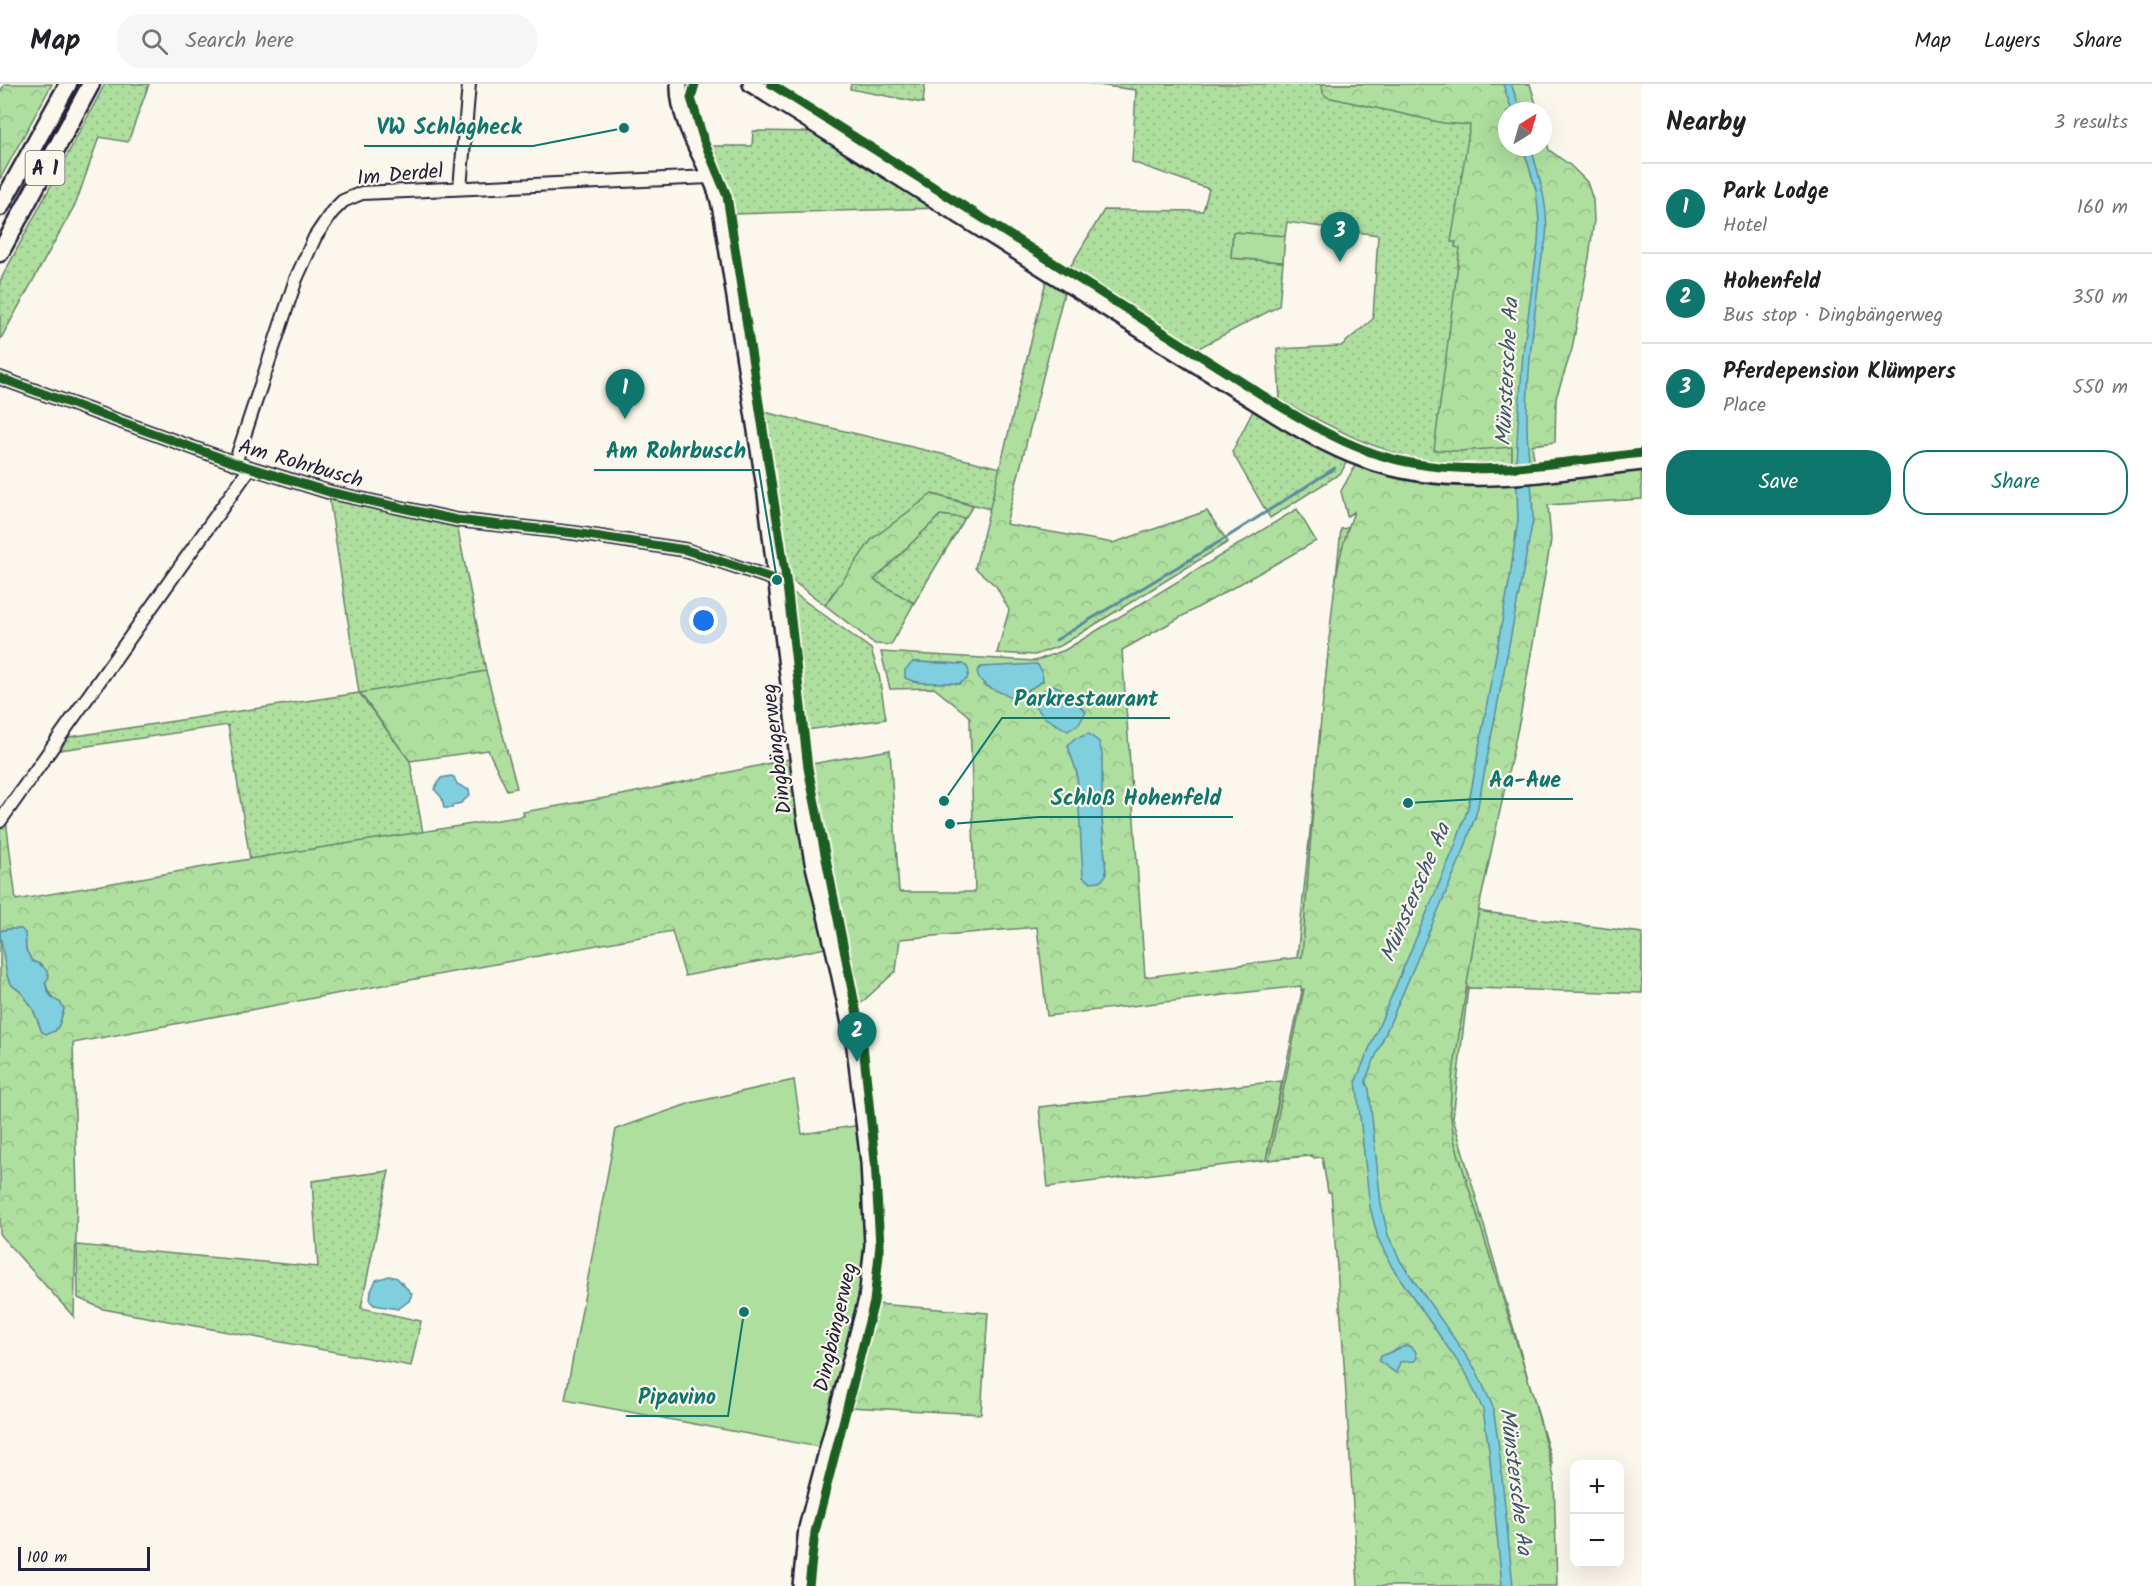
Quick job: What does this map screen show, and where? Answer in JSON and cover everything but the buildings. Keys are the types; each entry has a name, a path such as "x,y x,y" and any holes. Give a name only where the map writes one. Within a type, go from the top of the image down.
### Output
{"highway":[{"name":"A 1","path":"0,207 68,84"},
{"name":"A 1","path":"0,253 91,84"}],"main road":[{"name":"Dingbängerweg","path":"680,84 679,95 684,116 718,195 723,221 777,580 805,814 816,873 846,1000 857,1062 869,1162 873,1245 867,1299 807,1528 801,1586"},
{"path":"751,84 1306,433 1364,460 1408,472 1442,477 1507,477 1642,462"}],"street":[{"path":"460,188 469,84"},
{"name":"Im Derdel","path":"235,463 296,279 315,237 332,212 344,201 362,193 710,177"},
{"name":"Am Rohrbusch","path":"0,378 235,463 329,492 457,520 574,533 686,550 777,580"},
{"name":"Am Rohrbusch","path":"0,821 250,468"}],"green space":[{"path":"5,84 52,84 0,179 0,92"},
{"path":"105,84 149,84 128,142 99,137 76,203 0,340 0,281"},
{"path":"851,84 925,84 923,103 850,89"},
{"path":"1090,84 1519,84 1511,102 1498,102 1498,156 1508,156 1514,405 1512,463 1439,461 1397,454 1346,434 1280,400 1277,349 1341,346 1373,319 1378,235 1287,222 1285,236 1233,232 1231,258 1283,262 1279,306 1197,349 1070,267 1104,210 1203,211 1209,189 1132,162 1136,90"},
{"path":"1322,84 1530,84 1535,102 1498,102 1498,156 1552,156 1552,152 1570,165 1587,182 1593,200 1594,220 1572,349 1556,398 1555,442 1532,445 1537,480 1641,469 1642,499 1548,505 1551,540 1520,718 1479,908 1452,1079 1450,1110 1454,1140 1533,1396 1554,1477 1557,1586 1358,1586 1331,1192 1328,1192 1322,1157 1314,1158 1311,1155 1269,1160 1304,989 1301,990 1301,986 1047,1016 1037,927 900,939 896,971 859,1005 811,764 890,750 899,892 975,892 970,717 934,688 890,689 881,652 1035,661 1065,650 1297,509 1316,541 1122,650 1145,977 1302,957 1315,786 1334,596 1346,533 1354,512 1347,516 1341,491 1356,464 1512,481 1512,447 1459,451 1434,450 1460,248 1455,247 1456,242 1451,242 1470,125 1443,123 1327,97 1323,93","holes":["913,662 963,664 967,667 959,684 913,682","981,667 999,667 1043,681 1015,698 984,685","1075,765 1102,818 1106,875 1077,774"]},
{"path":"753,131 815,132 940,208 733,214 729,194 711,146 752,146"},
{"path":"1233,232 1285,236 1283,262 1231,258"},
{"path":"1047,277 1065,289 1006,524 1113,543 1207,511 1228,542 1062,645 1035,655 997,653 1009,610 996,586 975,568"},
{"path":"1255,407 1348,459 1341,473 1270,518 1232,452"},
{"path":"764,412 1001,468 990,509 932,494 832,594 825,605 790,579"},
{"path":"932,494 973,506 965,518 940,515 874,580 914,603 891,645 875,644 825,605 872,539"},
{"path":"329,497 457,525 486,671 360,694 410,761 423,833 250,859 228,725 54,751 63,738 359,693"},
{"path":"940,515 965,518 914,603 873,581"},
{"path":"1348,528 1306,957 1297,958 1341,529"},
{"path":"791,591 871,649 879,675 886,719 807,730"},
{"path":"486,671 517,788 507,790 488,750 410,761 360,693"},
{"path":"794,758 831,947 685,976 672,931 73,1043 77,1193 74,1317 0,1235 0,934 12,985 22,993 33,1009 42,1032 55,1031 64,1009 50,994 42,965 32,961 24,941 8,929 0,931 0,806 6,820 16,900 261,857 524,816 523,812 622,795"},
{"path":"1461,904 1484,912 1642,933 1642,993 1468,988 1453,1118 1552,1462 1551,1479 1322,1155 1266,1160 1303,986"},
{"path":"794,1080 802,1134 860,1125 869,1243 860,1298 824,1448 565,1400 616,1129 691,1103"},
{"path":"1282,1081 1266,1160 1048,1187 1039,1107"},
{"path":"389,1171 361,1308 421,1321 411,1366 103,1309 78,1298 77,1245 318,1267 312,1181"},
{"path":"877,1304 988,1313 981,1414 849,1407"}],"water":[{"path":"1503,84 1511,84 1518,102 1509,102"},
{"path":"1526,156 1533,156 1544,201 1547,229 1534,318 1527,402 1533,520 1477,811 1464,850 1366,1079 1381,1205 1388,1235 1401,1262 1476,1370 1493,1407 1513,1586 1502,1586 1483,1410 1467,1375 1392,1267 1378,1238 1370,1207 1356,1080 1455,846 1468,808 1510,577 1518,519 1516,465 1518,423 1523,353 1538,243 1539,221 1536,190"},
{"path":"913,662 963,664 969,672 967,679 959,684 912,681 905,678 905,670"},
{"path":"1037,664 1042,671 1043,681 1015,698 986,685 977,671 981,667"},
{"path":"1053,685 1060,688 1086,712 1079,724 1068,731 1045,718 1033,704 1038,694"},
{"path":"1089,734 1099,742 1102,754 1102,818 1106,875 1101,881 1090,882 1083,877 1077,774 1068,745 1074,739"},
{"path":"451,776 457,784 469,790 470,795 461,803 453,805 452,808 444,808 442,798 434,789 441,778"},
{"path":"21,929 25,933 26,950 32,961 43,967 48,974 49,977 45,983 48,992 60,1002 64,1009 55,1031 46,1034 42,1032 33,1009 7,976 0,931"},
{"path":"389,1276 397,1278 412,1294 409,1301 398,1309 374,1305 370,1301 376,1280"},
{"path":"1407,1345 1415,1350 1417,1357 1415,1361 1400,1362 1396,1373 1379,1361 1381,1356"}],"waterway":[{"path":"1056,640 1224,539 1335,468"}],"cycle path":[{"path":"695,84 691,98 704,141 727,196 787,585 808,768 863,1045 875,1161 880,1245 874,1302 815,1532 809,1586"},
{"path":"771,84 1278,405 1317,428 1358,447 1386,457 1417,464 1481,469 1546,465 1642,453"},
{"path":"0,378 235,463 329,492 457,520 574,533 686,550 777,580"}],"place":[{"name":"VW Schlagheck","path":"624,128"},
{"name":"Pferdepension Klümpers","path":"1340,262"},
{"name":"Park Lodge","path":"625,419"},
{"name":"Am Rohrbusch","path":"777,580"},
{"name":"Parkrestaurant","path":"944,801"},
{"name":"Aa-Aue","path":"1408,803"},
{"name":"Schloß Hohenfeld","path":"950,824"},
{"name":"Hohenfeld","path":"857,1062"},
{"name":"Pipavino","path":"744,1312"}],"water label":[{"name":"Münstersche Aa","path":"1506,372"},
{"name":"Münstersche Aa","path":"1414,892"},
{"name":"Münstersche Aa","path":"1517,1481"}]}
